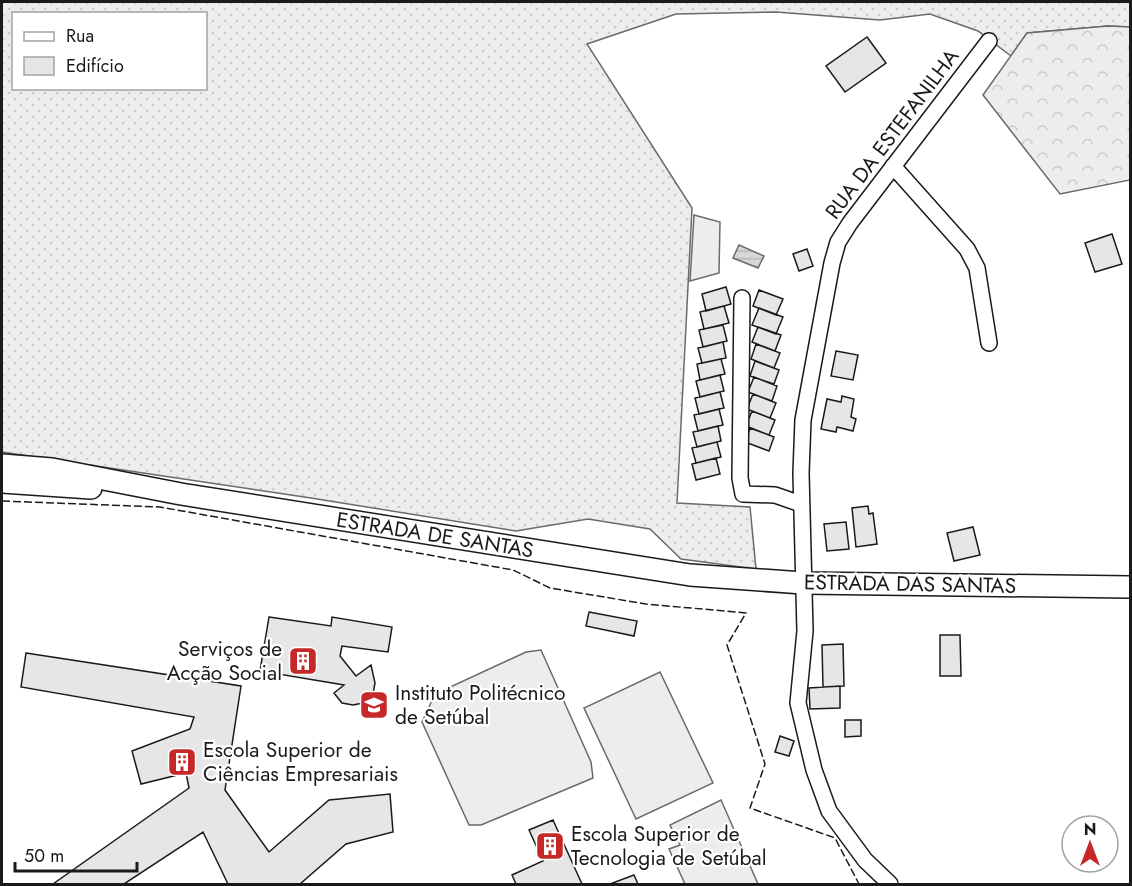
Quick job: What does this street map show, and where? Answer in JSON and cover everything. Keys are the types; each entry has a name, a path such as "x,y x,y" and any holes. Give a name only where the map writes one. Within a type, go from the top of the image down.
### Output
{"main road":[{"name":"ESTRADA DE SANTAS","path":"2,465 52,470 181,494 690,575"},
{"name":"ESTRADA DE SANTAS","path":"2,482 181,494"},
{"name":"ESTRADA DAS SANTAS","path":"690,575 803,583 1131,587"}],"street":[{"name":"RUA DA ESTEFANILHA","path":"890,885 865,860 829,811 814,770 798,703 805,631 801,504 804,420 832,263 838,242 850,223 989,41"},
{"path":"893,166 967,249 977,268 989,343"},
{"path":"742,298 740,478 743,494 775,495 801,504"}],"green space":[{"path":"2,2 1130,2 1130,27 1108,26 1027,33 1011,56 978,31 930,14 880,20 776,12 676,14 587,44 692,208 677,503 750,507 756,569 681,559 650,529 588,519 516,531 2,452"},
{"path":"1108,26 1130,27 1130,180 1060,194 983,95 1027,33"}],"shaded area":[{"path":"694,215 720,222 719,273 690,281"},
{"path":"739,245 764,256 758,268 733,258"},
{"path":"541,650 591,762 593,778 481,825 469,825 422,722 435,694 526,652"},
{"path":"660,672 713,783 636,819 584,708"},
{"path":"721,800 758,884 685,884 669,849 680,845 670,825"}],"building":[{"path":"867,37 886,63 845,92 826,66"},
{"path":"1112,234 1122,264 1095,272 1085,243"},
{"path":"807,249 813,266 799,271 793,254"},
{"path":"726,287 731,304 706,311 702,294"},
{"path":"759,290 783,299 776,315 753,306"},
{"path":"724,306 729,323 704,329 700,312"},
{"path":"759,308 783,317 776,334 752,325"},
{"path":"723,325 727,341 703,347 699,330"},
{"path":"758,327 781,335 775,351 752,342"},
{"path":"723,342 726,358 702,363 698,348"},
{"path":"756,344 780,353 774,368 751,359"},
{"path":"836,351 858,355 853,380 831,376"},
{"path":"721,359 725,374 700,380 697,364"},
{"path":"755,361 779,370 774,384 750,376"},
{"path":"720,375 724,391 700,397 696,381"},
{"path":"754,377 777,386 772,401 748,392"},
{"path":"720,392 724,408 699,414 695,398"},
{"path":"753,394 776,403 770,418 747,409"},
{"path":"842,396 854,399 851,417 856,419 853,431 837,427 836,432 821,429 827,399 841,402"},
{"path":"719,409 723,425 698,431 694,415"},
{"path":"752,411 775,420 769,435 746,426"},
{"path":"718,426 721,441 697,447 693,432"},
{"path":"750,428 774,437 769,451 745,442"},
{"path":"717,442 721,457 696,463 692,448"},
{"path":"716,458 720,474 696,480 692,464"},
{"path":"868,506 869,514 873,513 877,544 856,547 852,508"},
{"path":"846,522 849,549 827,551 824,524"},
{"path":"973,527 980,555 954,561 947,533"},
{"path":"589,612 637,621 634,636 586,626"},
{"name":"Serviços de Acção Social","path":"269,617 331,626 332,617 392,627 388,652 342,646 340,656 356,676 371,665 375,683 373,694 363,703 353,705 342,703 334,693 344,685 260,671"},
{"path":"940,635 960,635 961,676 940,676"},
{"path":"843,644 844,686 823,687 822,645"},
{"name":"Escola Superior de Ciências Empresariais","path":"26,653 241,686 225,790 269,852 329,800 390,794 393,832 346,844 300,884 228,884 203,832 124,884 53,884 189,788 186,773 141,784 132,751 190,729 194,717 21,687"},
{"path":"840,686 840,708 810,709 809,688"},
{"path":"845,720 861,720 861,736 845,737"},
{"path":"780,736 794,741 789,756 775,752"},
{"name":"Escola Superior de Tecnologia de Setúbal","path":"553,820 582,884 516,884 512,875 543,861 529,830"},
{"name":"Escola Superior de Tecnologia de Setúbal","path":"634,875 638,884 610,884"}],"fence":[{"path":"2,501 160,507 513,570 550,588 646,604 746,613 727,645 765,764 750,808 835,838 859,884"}],"place":[{"name":"Serviços de Acção Social","path":"303,661"},
{"name":"Instituto Politécnico de Setúbal","path":"374,705"},
{"name":"Escola Superior de Ciências Empresariais","path":"182,762"},
{"name":"Escola Superior de Tecnologia de Setúbal","path":"550,846"}]}
